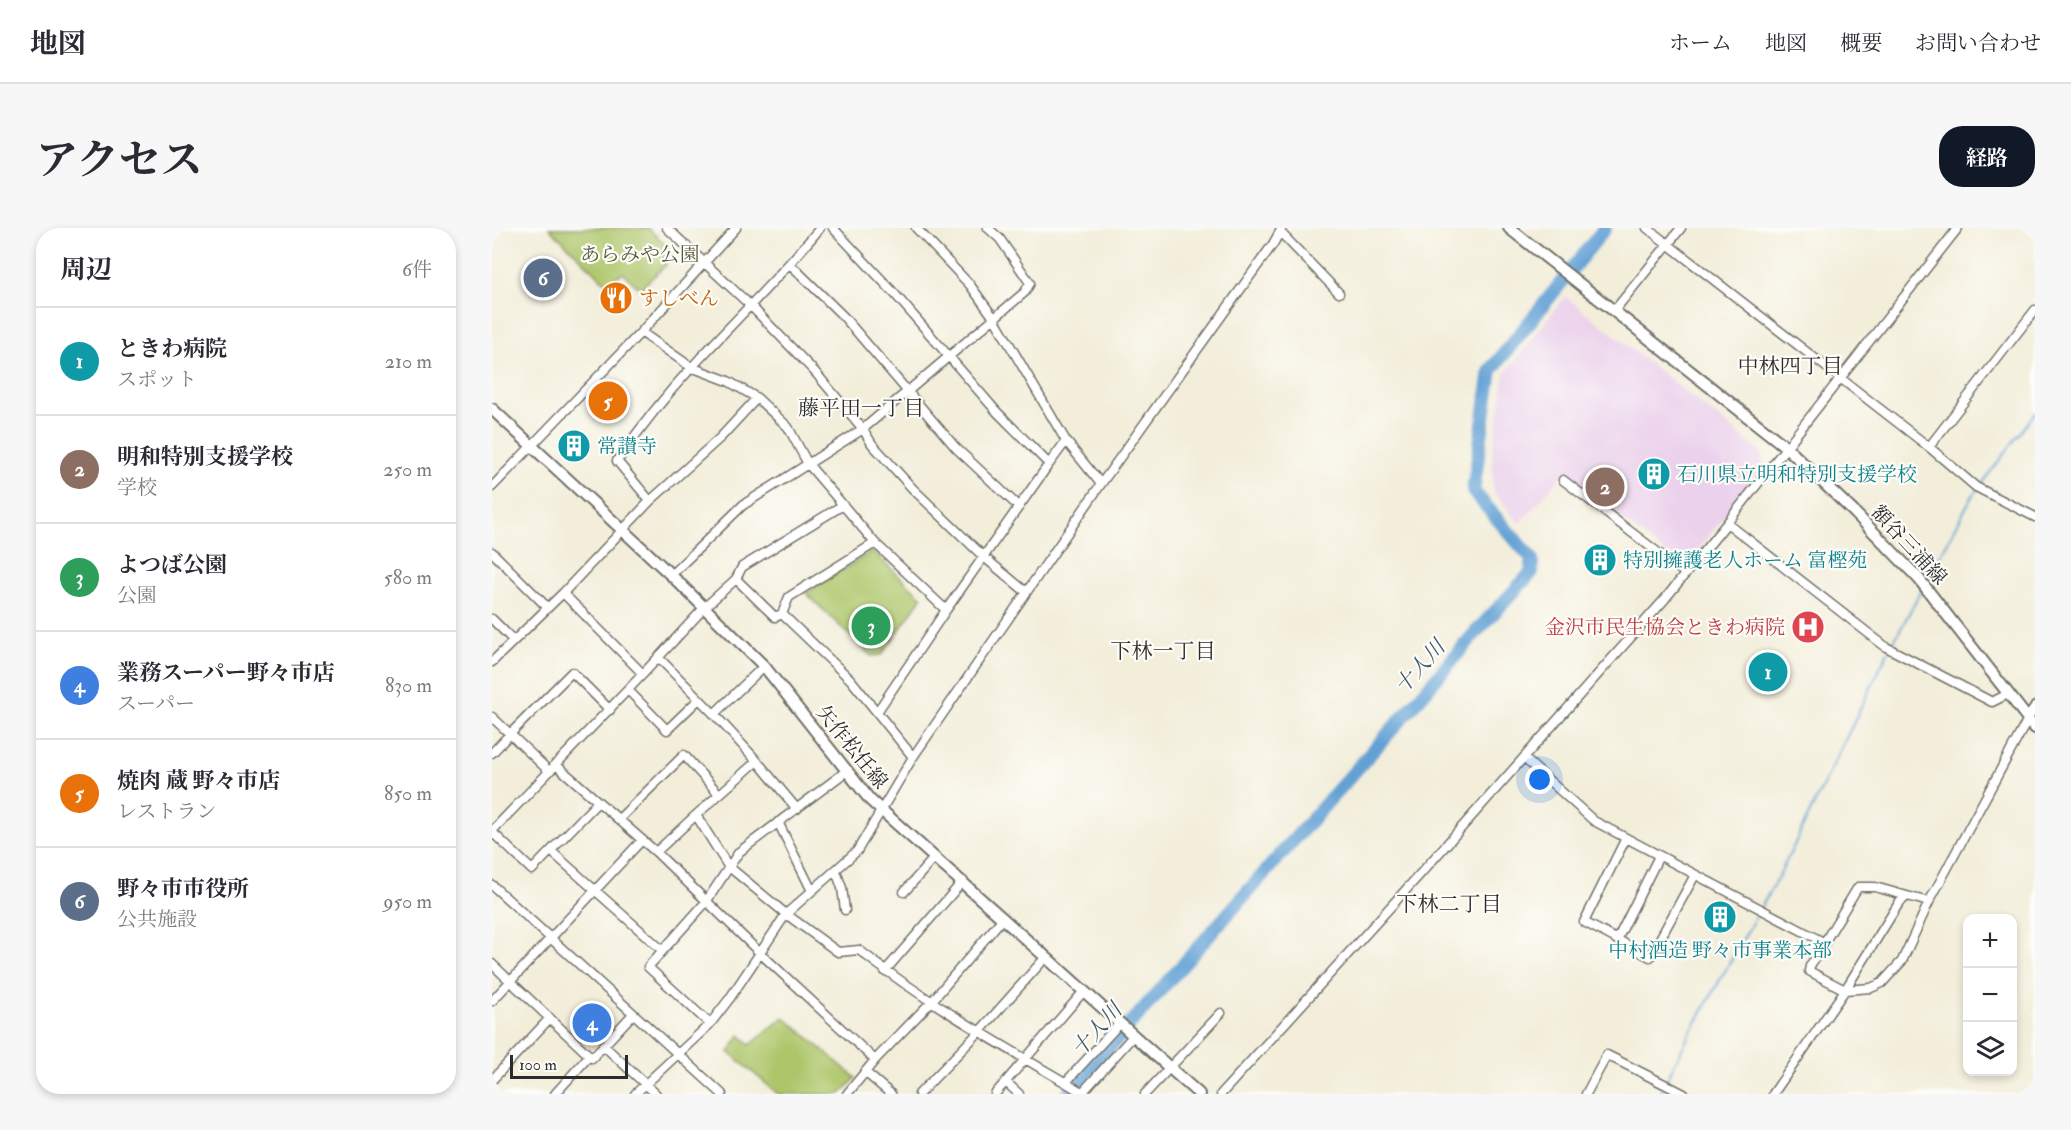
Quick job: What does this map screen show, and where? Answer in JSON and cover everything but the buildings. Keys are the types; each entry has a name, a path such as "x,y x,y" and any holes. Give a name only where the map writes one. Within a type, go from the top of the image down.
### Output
{"main road":[{"name":"額谷三浦線","path":"1509,228 1786,447 1929,590 2032,724"},
{"name":"矢作松任線","path":"492,409 764,666 870,800 1199,1094"}],"street":[{"path":"667,228 751,306 814,372 863,429 872,444 914,489 984,557 1026,592"},
{"path":"492,487 641,332 736,228"},
{"path":"650,501 617,461 644,422 691,367 790,264 820,228"},
{"path":"833,228 894,293 998,412 1048,464"},
{"path":"916,228 970,285 994,318 1066,441 1101,484"},
{"path":"670,575 743,505 863,429 1025,292 1030,283 1000,239 988,228"},
{"path":"1647,228 1929,447 1979,489 2035,517"},
{"path":"1614,311 1681,228"},
{"path":"1221,1094 1524,758 1686,574 1958,228"},
{"path":"635,1094 710,1024 786,914 856,851 913,757 1101,484 1281,230 1339,293"},
{"path":"790,264 844,317 956,448 1019,507"},
{"path":"1929,447 2035,310"},
{"path":"641,332 691,367 728,381 757,398 788,428 808,464 875,543 946,610"},
{"path":"492,662 563,593 650,501 721,437 757,398"},
{"path":"877,712 1066,441"},
{"path":"1563,480 1686,574"},
{"path":"598,802 532,870 492,831 704,609 736,579 742,567 843,505"},
{"path":"1727,523 1890,649 1992,702 2008,694"},
{"path":"736,579 775,617 782,614 789,597 875,543"},
{"path":"492,552 547,607"},
{"path":"563,593 643,674"},
{"path":"782,614 851,680 913,757"},
{"path":"492,620 513,640"},
{"path":"658,657 714,714 797,809"},
{"path":"714,714 764,666"},
{"path":"492,753 572,672 610,710"},
{"path":"628,690 667,730 699,699"},
{"path":"1929,902 1875,887 1858,887 1809,971 1845,990 1871,988 1882,983 1902,961 1929,902 2032,724 2035,706"},
{"path":"492,717 656,852 706,902 875,1060"},
{"path":"618,820 684,755 718,793"},
{"path":"1524,758 1594,821 1825,943"},
{"path":"656,852 718,793 756,761"},
{"path":"710,1024 648,967 706,902 739,852 848,771"},
{"path":"696,815 728,866 786,914 838,952 859,950 885,971 1077,1089"},
{"path":"778,822 812,891"},
{"path":"1626,838 1584,922 1617,940 1650,957 1695,875"},
{"path":"492,1001 642,840"},
{"path":"551,852 662,950"},
{"path":"1617,940 1659,856"},
{"path":"904,892 935,857"},
{"path":"836,871 842,888 845,910"},
{"path":"885,971 963,881"},
{"path":"492,885 722,1094"},
{"path":"1773,1094 1845,990 1899,903 1907,896"},
{"path":"847,1094 1004,918"},
{"path":"919,1094 980,1031 1046,957"},
{"path":"492,964 590,1056"},
{"path":"995,1094 1084,991"},
{"path":"1145,1094 1221,1013"},
{"path":"555,1094 633,1014"},
{"path":"492,1080 550,1018"},
{"path":"1077,1089 1127,1029"},
{"path":"1077,1089 1127,1029"},
{"path":"603,1046 656,1094"},
{"path":"1586,1094 1608,1054 1684,1094"},
{"path":"865,1072 891,1094"},
{"path":"1006,1082 1019,1094"}],"shaded area":[{"path":"1565,296 1761,452 1764,468 1684,567 1563,474 1520,524 1493,492 1492,454 1505,374"}],"green space":[{"name":"あらみや公園","path":"549,228 648,228 669,248 665,252 666,265 640,289 623,273 606,283"},
{"path":"872,551 922,597 882,655 871,656 806,593"},
{"path":"784,1017 856,1078 841,1094 778,1094 729,1052 740,1035 750,1045"}],"waterway":[{"name":"十人川","path":"1068,1094 1475,633 1532,572 1532,559 1473,491 1491,370 1605,228"},
{"path":"1927,581 1971,498 2035,413"},
{"path":"1891,647 1922,589"},
{"path":"1666,1081 1690,1033 1781,872 1888,652"},
{"path":"1660,1094 1664,1086"}],"place":[{"name":"野々市市役所","path":"543,278"},
{"name":"すしべん","path":"616,298"},
{"name":"焼肉 蔵 野々市店","path":"608,401"},
{"name":"常讃寺","path":"574,446"},
{"name":"石川県立明和特別支援学校","path":"1654,474"},
{"name":"明和特別支援学校","path":"1605,487"},
{"name":"特別擁護老人ホーム 富樫苑","path":"1600,560"},
{"name":"よつば公園","path":"871,626"},
{"name":"金沢市民生協会ときわ病院","path":"1808,627"},
{"name":"ときわ病院","path":"1768,672"},
{"name":"中村酒造 野々市事業本部","path":"1720,917"},
{"name":"業務スーパー野々市店","path":"592,1023"}],"district":[{"name":"中林四丁目","path":"1790,366"},
{"name":"藤平田一丁目","path":"861,408"},
{"name":"下林一丁目","path":"1163,651"},
{"name":"下林二丁目","path":"1449,904"}]}
